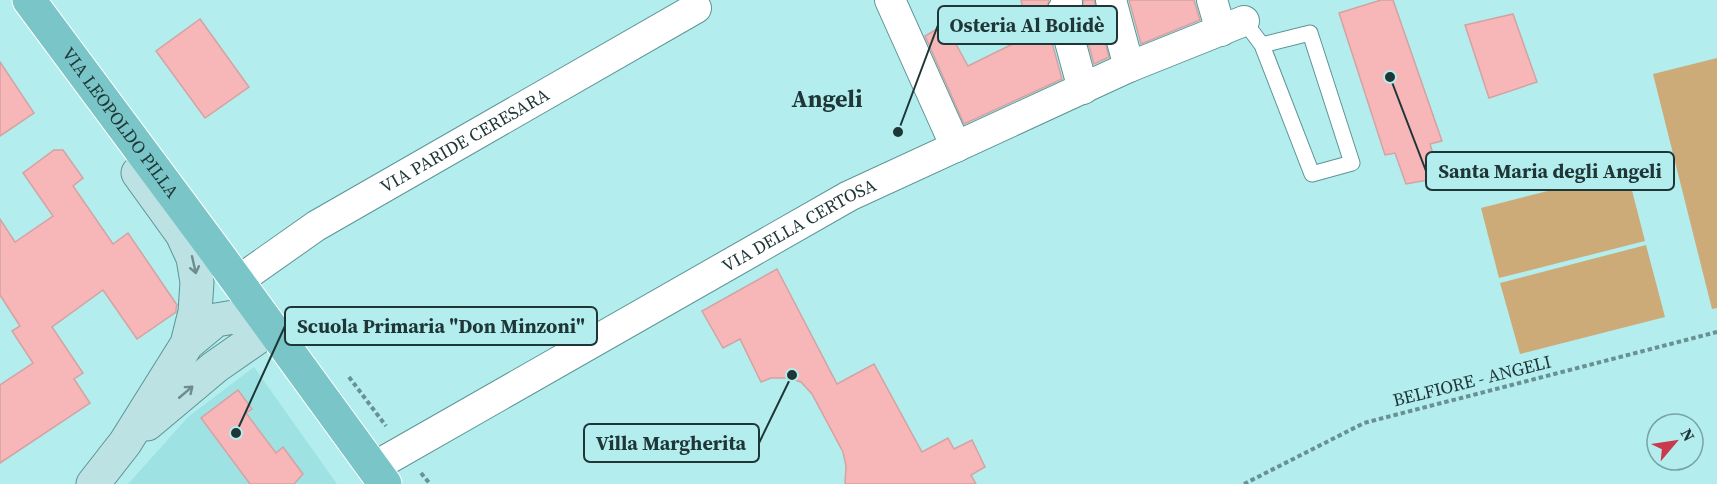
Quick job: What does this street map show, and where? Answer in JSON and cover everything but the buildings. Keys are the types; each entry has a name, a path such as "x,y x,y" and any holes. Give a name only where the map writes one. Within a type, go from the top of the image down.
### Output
{"main road":[{"name":"VIA LEOPOLDO PILLA","path":"29,0 380,476"},
{"path":"68,53 128,160 182,234 193,258 197,282 195,312 187,344 125,443 93,484"},
{"path":"187,344 216,320 234,317 271,328"},
{"path":"125,443 216,367 271,328"}],"street":[{"path":"890,0 956,147"},
{"path":"1066,0 1067,3 1062,12 1083,89"},
{"path":"1111,0 1129,68"},
{"path":"1212,0 1232,26"},
{"name":"VIA PARIDE CERESARA","path":"238,281 316,226 696,8"},
{"name":"VIA DELLA CERTOSA","path":"380,476 849,196 1129,68 1232,26"}],"lane":[{"path":"1232,26 1262,45 1312,174 1352,164 1310,33 1262,45"}],"path":[{"name":"BELFIORE - ANGELI","path":"1244,484 1364,423 1717,332"}],"shaded area":[{"path":"1717,58 1717,308 1712,309 1653,74"},
{"path":"1627,171 1645,241 1499,278 1481,208"},
{"path":"1646,245 1665,317 1520,354 1500,283"},
{"path":"254,367 337,484 128,484 188,417"}],"place":[{"name":"Santa Maria degli Angeli","path":"1390,77"},
{"name":"Osteria Al Bolidè","path":"898,132"},
{"name":"Villa Margherita","path":"792,375"},
{"name":"Scuola Primaria \"Don Minzoni\"","path":"236,433"}],"district":[{"name":"Angeli","path":"827,99"}]}
